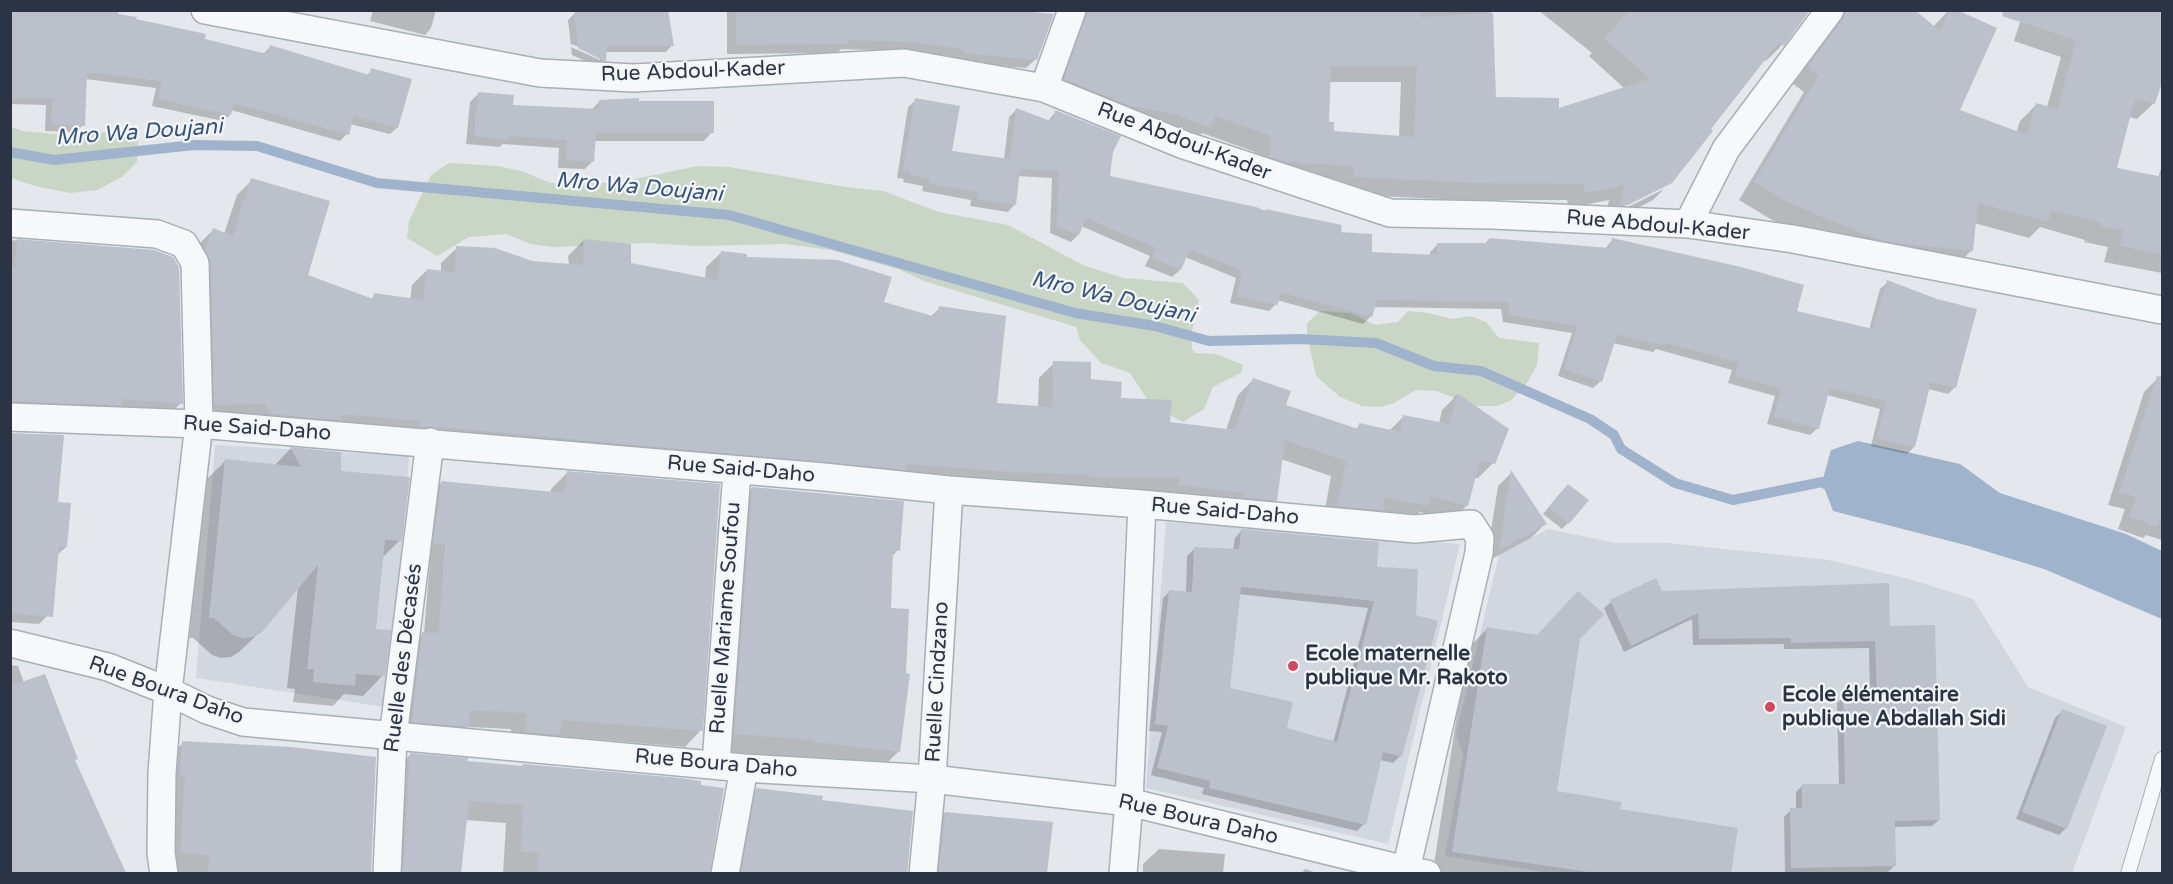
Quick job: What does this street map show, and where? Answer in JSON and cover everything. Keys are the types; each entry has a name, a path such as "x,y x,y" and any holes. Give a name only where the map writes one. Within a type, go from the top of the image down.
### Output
{"street":[{"name":"Rue Abdoul-Kader","path":"205,10 540,73 634,78 904,63 1044,88 1184,145 1390,213 1591,218 1688,224 1793,239 2163,310"},
{"path":"1044,88 1072,10"},
{"path":"1688,224 1726,149 1830,10"},
{"path":"10,223 157,234 184,244 195,262 199,424 168,691 162,773 161,853 164,873"},
{"name":"Rue Said-Daho","path":"10,417 199,424 430,442 948,490 1142,504 1415,529 1471,524 1480,538 1479,554 1412,872"},
{"name":"Ruelle des Décasés","path":"387,873 393,737 430,442"},
{"name":"Ruelle Mariame Soufou","path":"716,764 736,471"},
{"name":"Ruelle Cindzano","path":"923,873 932,779 948,490"},
{"path":"1123,873 1130,802 1142,504"},
{"name":"Rue Boura Daho","path":"10,643 108,667 168,691 207,710 243,722 744,768 932,779 1130,802 1412,872"},
{"path":"725,873 744,768"}],"lane":[{"path":"2128,873 2163,759"}],"shaded area":[{"path":"215,445 409,456 391,708 196,678"},
{"name":"Ecole maternelle publique Mr. Rakoto","path":"1166,522 1460,544 1388,844 1146,788"},
{"name":"Ecole élémentaire publique Abdallah Sidi","path":"1548,529 1615,543 1668,543 1829,560 1909,579 1973,599 2028,687 2126,727 2072,873 1556,874 1445,856 1463,755 1456,734 1499,555"}],"green space":[{"path":"10,126 22,131 65,135 110,132 138,136 137,162 122,177 97,190 70,193 35,186 11,178"},
{"path":"449,163 498,166 521,171 551,183 615,183 698,166 729,167 883,191 939,212 1008,225 1085,266 1124,278 1183,283 1199,300 1191,336 1192,349 1195,353 1216,354 1243,365 1241,373 1213,387 1204,409 1183,422 1151,405 1130,373 1101,363 1080,340 1076,327 924,281 898,269 831,250 785,244 698,246 647,243 553,247 530,244 506,234 469,237 437,256 407,238 409,221 431,175"},
{"path":"1320,311 1351,313 1375,325 1398,322 1408,311 1452,319 1470,316 1486,322 1499,338 1539,343 1537,365 1526,385 1510,401 1497,406 1475,406 1437,391 1416,390 1394,403 1381,407 1362,406 1340,397 1316,376 1307,335 1307,323"}],"water":[{"path":"1858,441 1960,464 2000,493 2126,534 2162,551 2162,619 2044,569 1969,546 1833,511 1822,482 1831,450"}],"building":[{"path":"10,10 119,10 118,14 206,34 205,39 267,54 270,45 369,75 371,68 412,79 398,128 354,116 349,135 234,103 231,115 158,99 162,81 87,72 85,126 51,124 53,98 10,98"},
{"path":"574,10 668,10 674,46 607,46 606,61 604,61 578,48"},
{"path":"736,10 1011,10 1054,14 1037,60 963,53 963,49 911,42 848,40 848,44 736,45"},
{"path":"1087,10 1419,10 1419,17 1493,13 1496,97 1559,98 1559,108 1650,79 1604,38 1630,10 1810,10 1784,46 1779,42 1672,183 1628,205 1620,205 1624,185 1585,193 1583,184 1478,183 1354,177 1354,166 1286,162 1269,157 1271,136 1215,116 1210,128 1178,115 1133,107 1064,79","holes":["1331,66 1417,66 1414,137 1334,131 1334,122 1329,122"]},
{"path":"1846,10 1915,10 1940,31 1949,10 1957,10 1997,28 1960,110 2027,135 2036,103 2058,109 2076,40 2002,16 2003,10 2163,10 2163,79 2155,104 2135,98 2117,168 2163,177 2163,254 2120,246 2123,230 2100,226 2101,223 2051,210 2048,222 1978,203 1973,251 1903,244 1877,239 1789,203 1754,182 1819,75 1808,66 1843,19"},
{"path":"478,92 514,95 513,105 600,109 599,100 639,98 639,101 714,101 714,133 596,133 594,162 566,160 567,140 509,136 509,140 474,136"},
{"path":"915,98 960,106 952,151 1010,159 1016,108 1053,122 1055,110 1121,136 1113,152 1110,176 1256,207 1265,211 1265,209 1342,225 1341,232 1372,234 1372,252 1437,255 1437,243 1489,243 1489,238 1610,248 1612,238 1741,267 1804,285 1797,311 1873,329 1887,280 1937,299 1977,309 1956,388 1931,382 1915,447 1877,438 1886,401 1830,388 1819,429 1774,417 1781,389 1735,376 1739,363 1663,342 1662,345 1617,335 1602,382 1564,369 1578,326 1510,315 1508,302 1377,300 1372,317 1280,292 1278,305 1237,296 1242,271 1190,249 1181,270 1152,258 1156,248 1086,218 1079,235 1057,226 1059,171 1020,169 1016,205 977,199 978,192 929,184 930,179 910,175 910,172 903,171"},
{"path":"251,178 330,201 308,275 373,299 374,293 423,300 427,269 455,272 456,246 495,248 532,261 584,265 583,239 631,244 631,263 718,280 721,251 747,254 747,257 838,260 892,277 884,302 936,317 939,306 1006,316 997,403 1052,407 1053,361 1091,362 1091,379 1122,382 1121,398 1172,400 1170,422 1235,430 1253,378 1291,391 1286,405 1358,429 1359,423 1400,432 1403,415 1450,424 1457,393 1509,429 1495,464 1480,461 1468,506 1430,496 1428,506 1384,497 1383,510 1337,506 1346,461 1285,440 1277,501 1245,498 1245,493 1179,485 1179,478 1089,477 1089,475 907,464 907,470 431,426 419,427 420,421 342,414 341,420 270,414 265,404 214,405 211,263 205,249 213,228 233,236"},
{"path":"17,239 154,250 173,257 179,267 183,404 122,399 121,405 10,401 10,267 15,267"},
{"path":"2157,376 2163,377 2163,512 2157,527 2129,516 2137,497 2119,493"},
{"path":"10,433 64,435 58,502 71,503 67,547 59,547 53,617 10,613"},
{"path":"290,447 341,452 341,471 410,477 402,541 385,540 376,629 391,630 385,676 356,674 355,686 313,682 314,669 307,669 318,565 262,632 253,637 242,638 233,635 214,618 209,618 225,459 301,467"},
{"path":"1511,470 1547,524 1499,550"},
{"path":"567,471 720,484 703,731 562,720 560,735 525,732 527,713 470,710 469,727 412,722 422,632 439,633 445,544 433,543 441,481 564,493"},
{"path":"1568,484 1589,500 1569,524 1549,507"},
{"path":"752,487 904,501 900,551 893,550 891,608 909,609 906,673 910,674 900,752 813,742 814,740 734,734"},
{"name":"Ecole maternelle publique Mr. Rakoto","path":"1241,529 1379,542 1377,567 1418,569 1416,615 1438,621 1402,757 1383,752 1366,825 1209,788 1210,781 1157,768 1168,726 1155,724 1169,590 1192,592 1194,547 1239,549","holes":["1241,587 1374,601 1337,742 1287,728 1293,702 1230,688"]},
{"path":"1656,578 1662,591 1889,583 1890,626 1935,625 1940,820 1895,821 1896,866 1791,868 1790,808 1802,808 1802,784 1845,784 1843,695 1877,694 1875,641 1791,643 1791,638 1699,639 1698,613 1631,646 1610,600"},
{"path":"1578,591 1604,614 1580,639 1557,791 1622,802 1620,809 1738,828 1731,873 1596,873 1452,852 1487,627 1537,635"},
{"path":"45,674 78,759 75,760 126,873 10,873 10,686"},
{"path":"2062,709 2107,726 2067,829 2022,812"},
{"path":"182,741 291,747 376,757 371,873 208,873 210,855 180,853 185,775 180,775"},
{"path":"410,753 468,758 467,761 681,778 701,781 701,785 724,788 710,873 538,873 539,853 521,852 523,805 469,801 461,873 403,873"},
{"path":"756,788 823,796 822,800 913,811 907,873 741,873"},
{"path":"945,812 1053,822 1047,873 939,873"}],"waterway":[{"name":"Mro Wa Doujani","path":"10,152 54,160 194,145 257,146 377,183 729,215 1075,313 1155,326 1209,341 1301,339 1376,343 1434,366 1481,371 1590,419 1614,435 1621,449 1675,483 1733,500 1822,482 1833,489"}],"place":[{"name":"Ecole maternelle publique Mr. Rakoto","path":"1293,666"},
{"name":"Ecole élémentaire publique Abdallah Sidi","path":"1770,707"}]}
